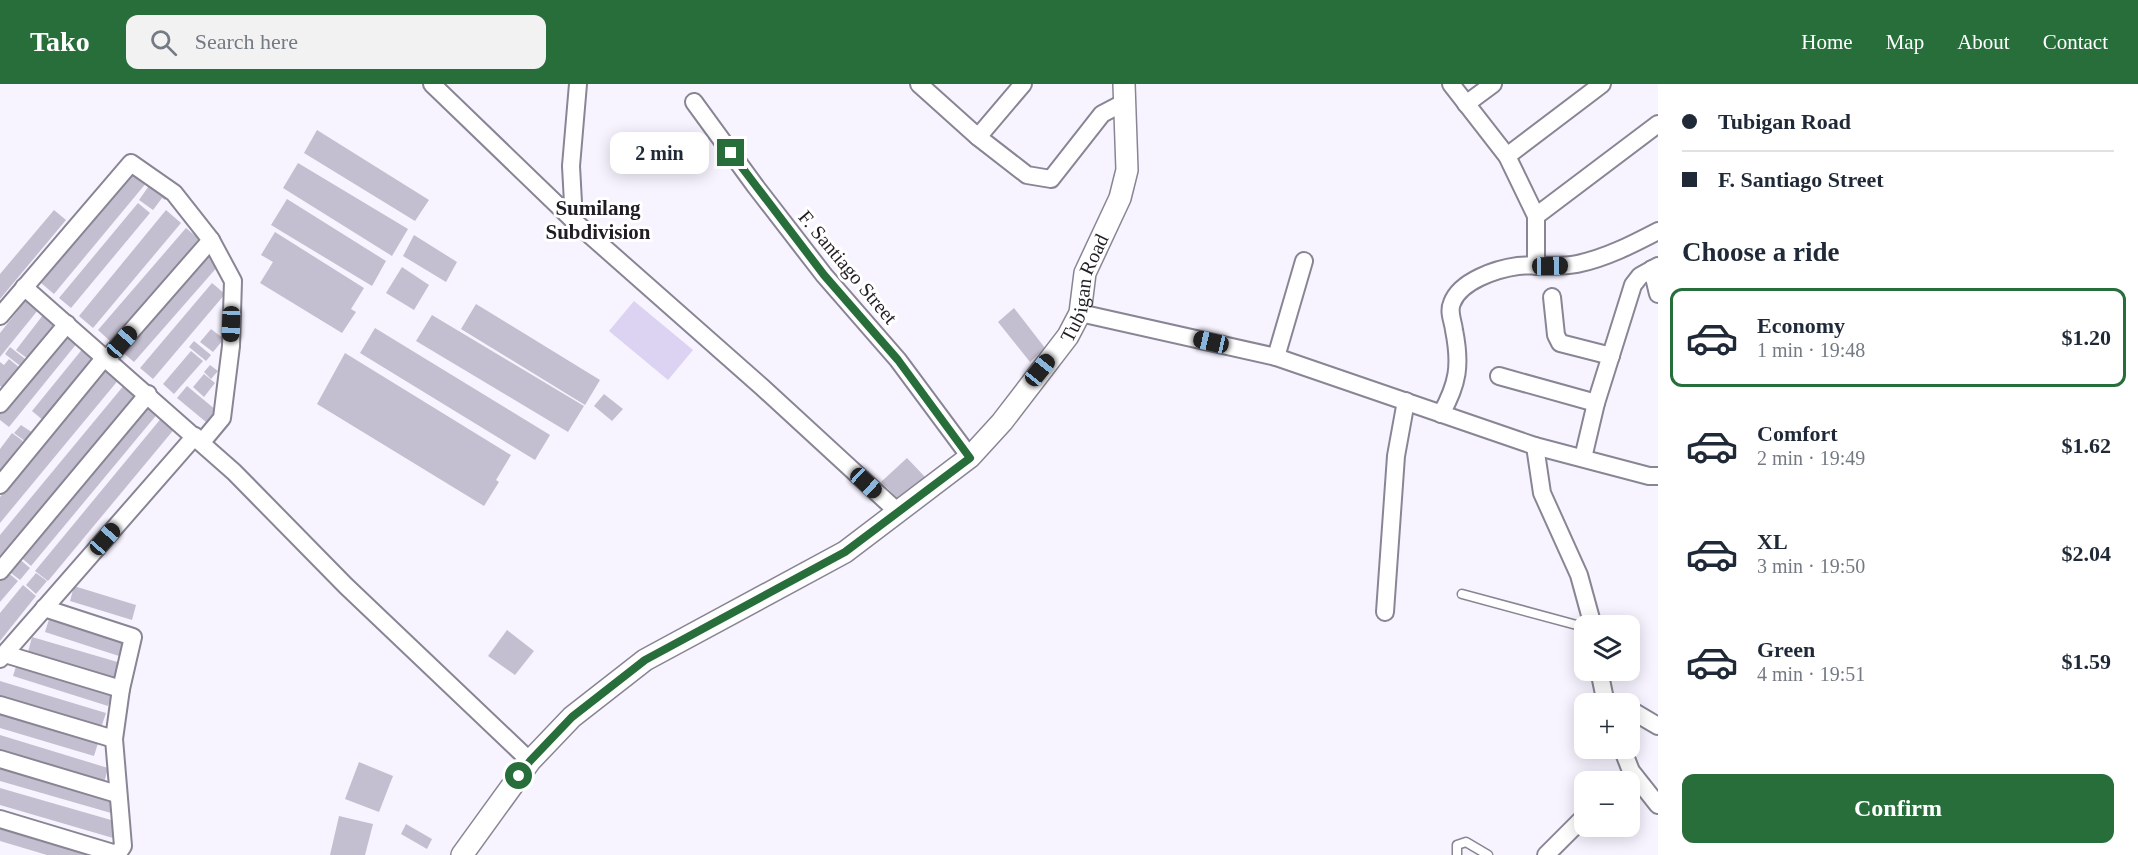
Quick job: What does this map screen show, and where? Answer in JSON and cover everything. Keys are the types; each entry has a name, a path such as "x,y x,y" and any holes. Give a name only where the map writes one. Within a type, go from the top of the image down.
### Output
{"street":[{"path":"432,84 574,221 762,387 898,513"},
{"path":"574,221 571,166 578,84"},
{"path":"919,84 978,137 1027,175 1051,178 1102,114 1124,93"},
{"path":"978,137 1023,84"},
{"path":"1451,84 1508,156 1536,216 1536,266"},
{"path":"1466,104 1493,84"},
{"path":"1508,156 1602,84"},
{"name":"Tubigan Road","path":"462,855 530,761 572,717 645,660 845,552 970,458 1002,422 1068,336 1080,313 1084,273 1120,198 1127,170 1124,93"},
{"name":"F. Santiago Street","path":"694,102 824,275 898,360 970,458"},
{"path":"1536,216 1658,124"},
{"path":"0,316 131,163 174,193 211,240 233,281 231,346 222,418 199,439 2,656 121,689"},
{"path":"1441,414 1453,393 1458,369 1455,332 1450,313 1451,305 1460,291 1495,271 1518,266 1566,266 1596,259 1658,231"},
{"path":"0,485 106,358 211,240"},
{"path":"1276,357 1304,261"},
{"path":"1583,458 1596,403 1632,285 1640,276 1655,268 1658,294"},
{"path":"24,287 199,439 346,586 530,761"},
{"path":"1552,297 1556,335 1560,343 1611,356"},
{"path":"1080,313 1276,357 1535,446 1649,476 1658,476"},
{"path":"0,404 67,324"},
{"path":"1499,376 1596,403"},
{"path":"0,571 147,394"},
{"path":"1385,612 1396,456 1406,401"},
{"path":"1535,446 1542,494 1579,575 1590,615"},
{"path":"0,819 113,854 119,852 123,846 114,739 121,689 133,637 44,608"},
{"path":"0,705 114,739"},
{"path":"1640,715 1658,726"},
{"path":"0,759 117,794"},
{"path":"1640,789 1658,805"},
{"path":"1546,855 1574,827"}],"lane":[{"path":"1462,594 1574,624"},
{"path":"1457,855 1457,845 1466,842 1488,855"}],"shaded area":[{"path":"634,301 693,350 668,380 609,331"}],"building":[{"path":"317,130 429,200 415,221 304,153"},
{"path":"298,163 408,229 392,256 283,188"},
{"path":"133,170 147,182 54,294 41,283"},
{"path":"153,180 171,193 165,200 162,198 153,210 139,200"},
{"path":"287,199 386,261 372,286 271,225"},
{"path":"138,203 150,213 71,308 59,298"},
{"path":"54,210 66,220 0,299 0,274"},
{"path":"166,210 181,223 93,328 79,316"},
{"path":"186,228 199,239 110,341 98,330"},
{"path":"275,232 364,288 351,309 356,312 342,333 260,283 273,262 261,255"},
{"path":"414,235 457,262 446,282 403,256"},
{"path":"206,254 219,265 134,362 121,351"},
{"path":"402,267 429,285 414,310 386,293"},
{"path":"212,283 225,294 153,379 140,368"},
{"path":"26,300 38,310 0,357 0,333"},
{"path":"476,304 600,380 585,405 461,329"},
{"path":"1014,308 1045,348 1030,362 998,322"},
{"path":"43,315 55,325 28,359 16,350"},
{"path":"432,315 584,406 568,432 416,341"},
{"path":"375,328 550,435 535,460 360,353"},
{"path":"211,329 224,339 213,352 200,342"},
{"path":"66,333 78,342 9,427 0,420 0,414"},
{"path":"194,341 211,355 206,361 189,347"},
{"path":"10,347 29,362 24,369 5,354"},
{"path":"84,347 96,357 44,421 32,411"},
{"path":"191,351 203,361 174,394 163,384"},
{"path":"345,353 511,455 496,480 499,482 484,506 317,404"},
{"path":"9,359 20,368 4,389 0,386 0,362 4,365"},
{"path":"210,365 218,371 211,379 204,372"},
{"path":"107,368 120,378 0,523 0,497"},
{"path":"204,374 215,383 204,397 193,387"},
{"path":"125,384 138,394 0,558 0,535"},
{"path":"187,386 216,410 206,422 177,398"},
{"path":"604,394 623,409 612,421 594,406"},
{"path":"146,401 159,412 31,566 18,555"},
{"path":"163,416 176,427 48,581 35,571"},
{"path":"21,425 33,433 26,442 14,433"},
{"path":"12,433 23,441 0,470 0,449"},
{"path":"907,458 925,477 900,501 881,482"},
{"path":"17,557 30,568 20,580 7,570"},
{"path":"6,571 18,581 0,602 0,578"},
{"path":"36,573 47,581 36,594 26,585"},
{"path":"23,585 36,596 0,641 0,613"},
{"path":"74,586 136,605 132,620 70,601"},
{"path":"50,616 127,641 122,657 45,632"},
{"path":"507,630 534,651 515,675 488,656"},
{"path":"32,637 121,663 117,678 28,652"},
{"path":"18,660 113,690 108,706 13,676"},
{"path":"0,681 106,713 101,728 0,697"},
{"path":"0,710 99,740 94,756 0,728"},
{"path":"0,735 108,768 104,783 0,752"},
{"path":"359,762 393,776 379,812 345,799"},
{"path":"0,764 115,798 111,813 0,781"},
{"path":"0,788 118,822 113,838 0,805"},
{"path":"339,816 373,824 365,855 330,855"},
{"path":"0,824 104,855 47,855 0,841"},
{"path":"406,824 432,839 427,849 401,834"}],"district":[{"name":"Sumilang Subdivision","path":"598,220"}],"route":[{"path":"519,776 530,761 572,717 645,660 845,552 970,458 898,360 824,275 731,153"}]}
